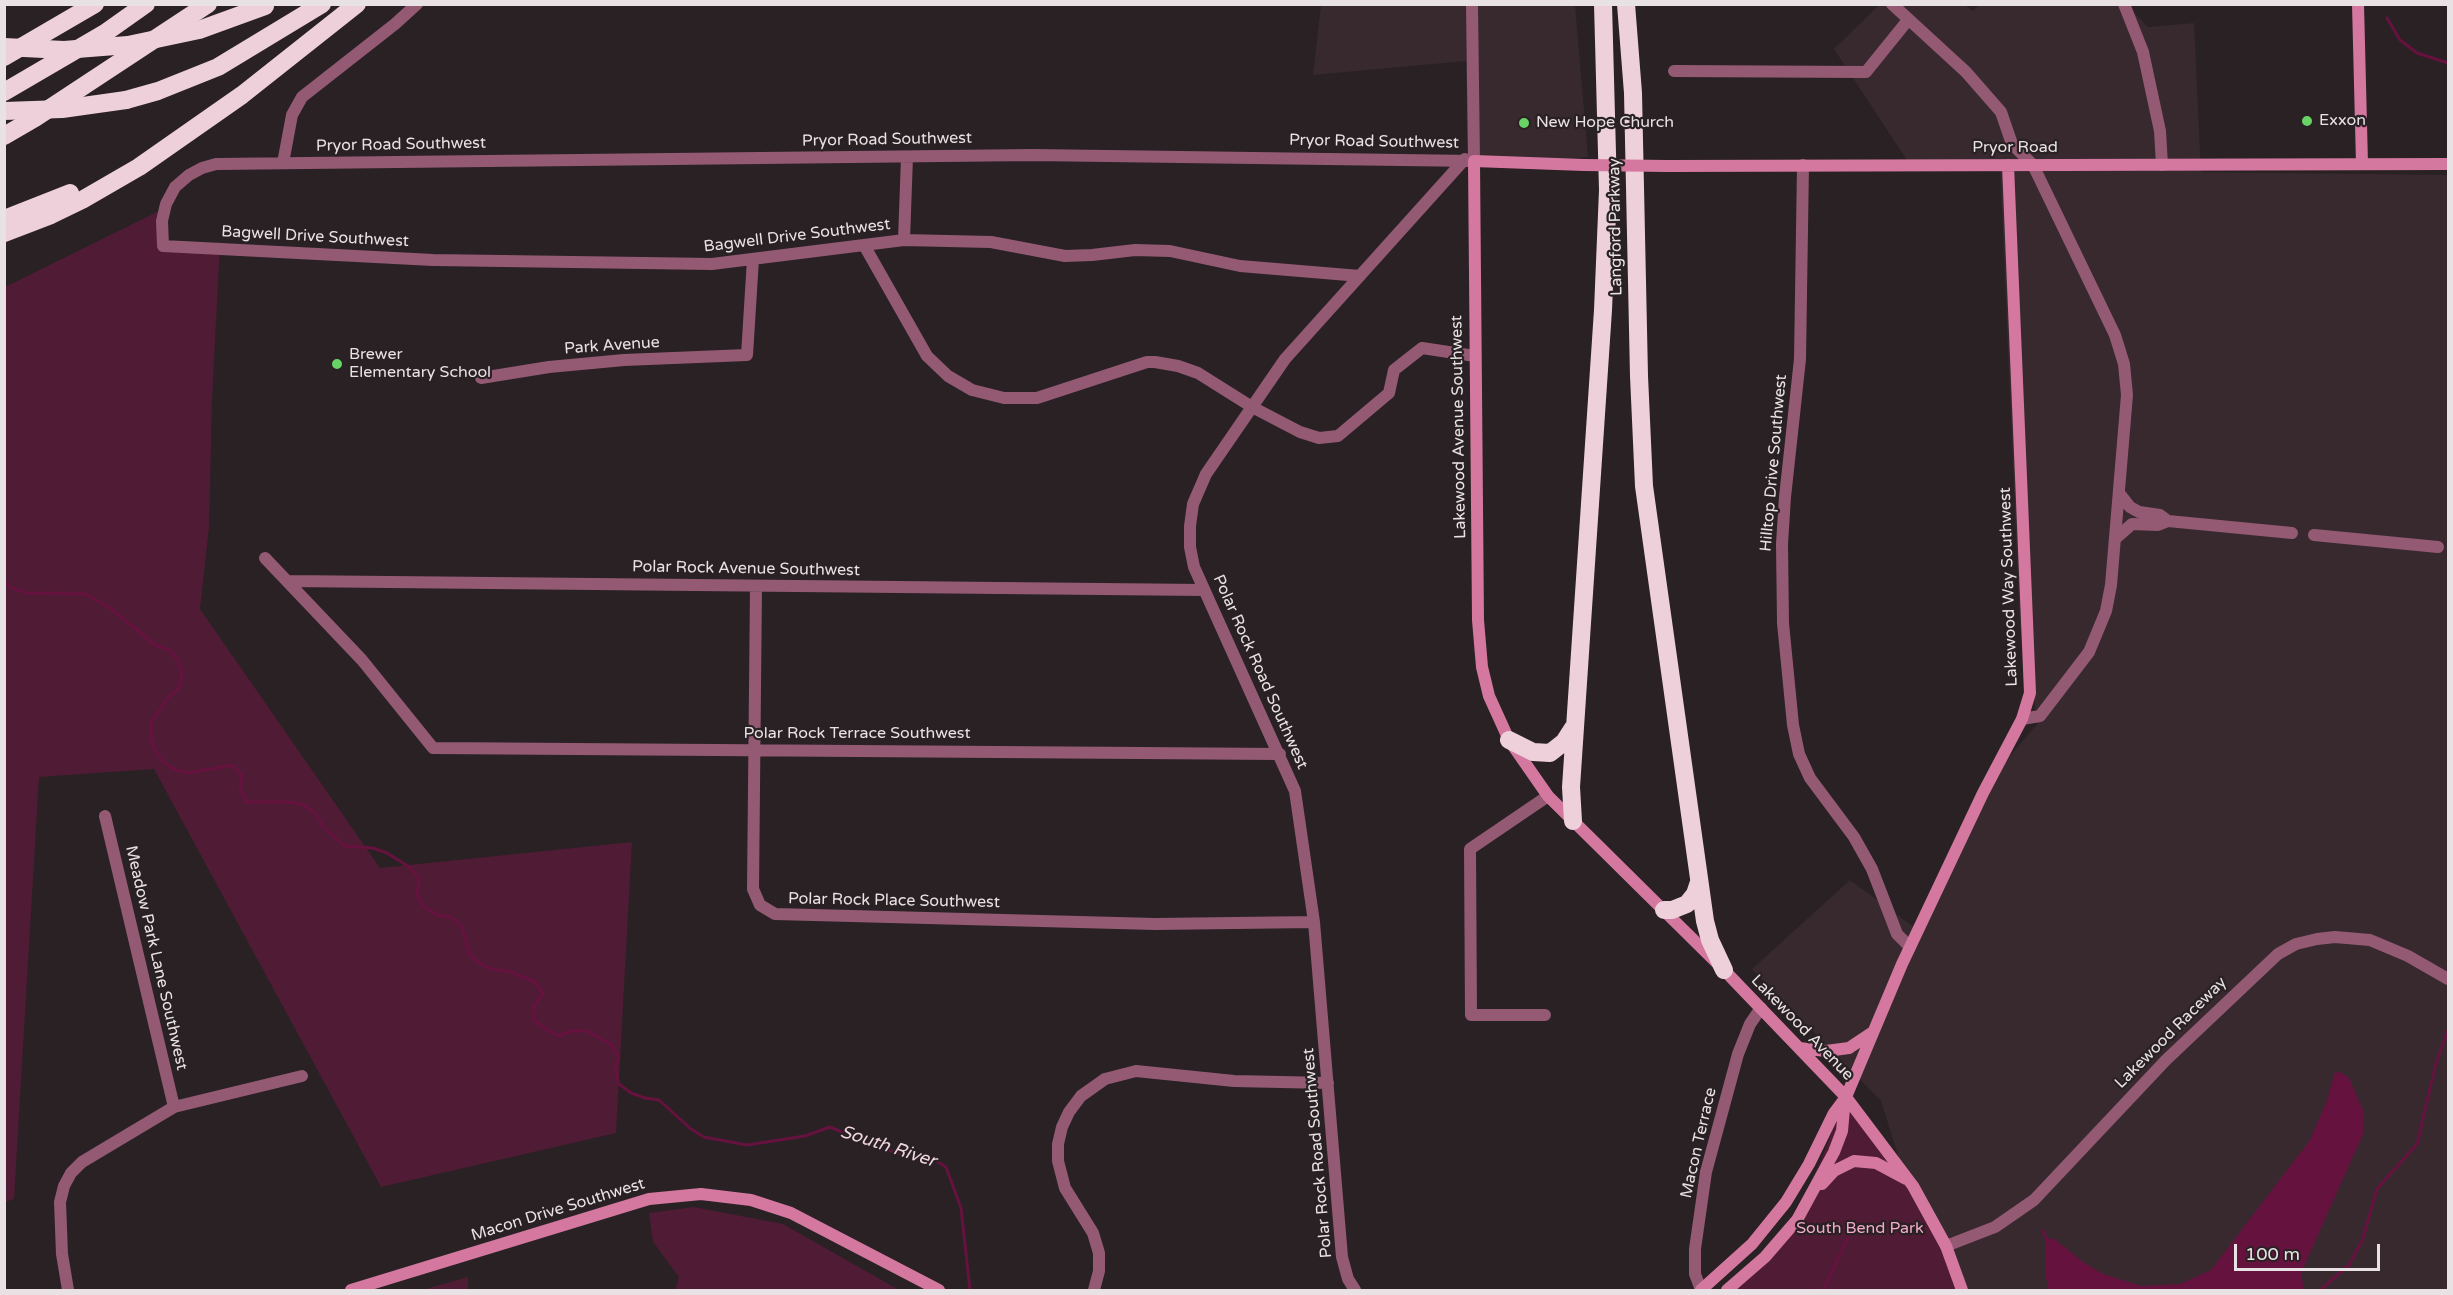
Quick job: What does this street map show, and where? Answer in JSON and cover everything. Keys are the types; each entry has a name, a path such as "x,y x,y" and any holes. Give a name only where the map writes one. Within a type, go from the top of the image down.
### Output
{"highway":[{"path":"4,57 95,4"},
{"path":"4,92 105,33 147,4"},
{"path":"4,136 208,4"},
{"path":"4,111 62,109 126,100 158,91 218,66 322,4"},
{"path":"4,233 51,215 111,184 204,123 357,4"},
{"name":"Langford Parkway","path":"1573,821 1571,787 1574,726 1603,310 1608,190 1603,4"},
{"name":"Langford Parkway","path":"1626,4 1633,93 1639,376 1644,486 1706,927 1724,969"},
{"path":"1633,93 1635,4"},
{"path":"4,47 64,50 128,45 200,30 266,5"},
{"path":"4,219 92,184 145,158 204,123"},
{"path":"1509,740 1533,752 1550,753 1564,742 1574,726"},
{"path":"1664,910 1672,910 1687,904 1695,894 1699,881"}],"street":[{"path":"283,163 292,115 302,97 417,4"},
{"name":"Lakewood Avenue Southwest","path":"1472,4 1470,160 1478,620 1481,655 1489,696 1509,740 1548,796 1573,821"},
{"path":"1892,4 1966,72 2001,112 2012,144 2033,165 2115,335 2124,364 2127,395 2115,539 2109,594 2098,634 2089,652 2040,716 2022,719"},
{"path":"2124,4 2143,52 2160,131 2162,165"},
{"path":"2358,4 2362,164"},
{"path":"1674,71 1866,72 1908,20"},
{"name":"Lakewood Way Southwest","path":"1846,1097 1910,947 1983,793 2022,719 2030,693 2008,165 2012,144"},
{"name":"Pryor Road Southwest","path":"163,246 162,221 166,204 176,187 189,175 216,164 1033,155 1470,160 1668,166"},
{"path":"904,240 907,157"},
{"name":"Polar Rock Road Southwest","path":"1355,1290 1348,1279 1342,1257 1314,922 1295,791 1203,590 1194,567 1190,547 1190,526 1193,504 1206,474 1285,359 1470,160"},
{"name":"Pryor Road","path":"1668,166 2448,164"},
{"name":"Hilltop Drive Southwest","path":"1803,165 1800,359 1782,544 1783,623 1793,725 1799,754 1810,778 1854,837 1872,869 1897,934 1910,947"},
{"name":"Bagwell Drive Southwest","path":"163,246 433,260 712,264 904,240 991,242 1065,256 1135,250 1170,251 1240,266 1360,276"},
{"path":"864,245 927,356 948,376 972,390 1004,398 1037,398 1146,362 1155,362 1178,366 1198,373 1252,407 1300,432 1319,438 1338,436 1389,393 1394,370 1422,348 1475,356"},
{"name":"Park Avenue","path":"481,378 549,367 624,360 747,355 753,259"},
{"path":"2119,493 2130,507 2139,512 2160,515 2168,521"},
{"path":"2115,539 2132,524 2158,525 2168,521 2292,532"},
{"path":"2314,535 2438,547"},
{"path":"265,558 288,581"},
{"name":"Polar Rock Avenue Southwest","path":"288,581 1203,590"},
{"name":"Polar Rock Terrace Southwest","path":"288,581 362,660 433,748 1280,754"},
{"name":"Polar Rock Place Southwest","path":"756,586 753,889 760,905 775,914 1155,924 1314,922"},
{"path":"1545,1014 1471,1015 1470,849 1548,796"},
{"name":"Meadow Park Lane Southwest","path":"105,816 174,1107"},
{"name":"Lakewood Avenue","path":"1573,821 1724,969 1846,1097 1909,1181 1933,1219 1946,1246 1962,1290"},
{"name":"Lakewood Raceway","path":"1946,1246 1995,1227 2034,1200 2166,1060 2278,954 2296,945 2317,939 2335,937 2370,940 2408,956 2448,979"},
{"name":"Macon Terrace","path":"1701,1290 1695,1274 1695,1249 1706,1172 1738,1054 1750,1024 1761,1008"},
{"path":"1799,1048 1826,1051 1849,1048 1874,1031"},
{"path":"1094,1290 1099,1271 1094,1233 1065,1188 1058,1161 1058,1144 1062,1127 1069,1112 1081,1096 1105,1079 1136,1071 1234,1081 1328,1083"},
{"path":"68,1290 62,1254 60,1203 64,1186 71,1173 82,1162 174,1107 302,1076"},
{"path":"1701,1290 1752,1244 1786,1202 1809,1164 1834,1113 1846,1097"},
{"path":"1810,1199 1842,1131 1846,1097"},
{"path":"1727,1290 1784,1236 1810,1199 1834,1171 1854,1161 1876,1163 1909,1181"},
{"name":"Macon Drive Southwest","path":"351,1290 648,1199 701,1194 752,1200 800,1216 939,1290"}],"shaded area":[{"path":"1980,4 2126,5 2148,27 2194,23 2201,172 2448,175 2448,1290 1949,1290 1906,1181 1881,1101 1752,969 1850,880 1915,928 1980,791 2038,723 2020,626 2000,165 1910,165 1834,49 1879,5 1965,5 1973,11"},
{"path":"1321,5 1575,5 1588,157 1468,165 1466,61 1313,75"},
{"path":"2335,1072 2342,1073 2349,1078 2364,1113 2363,1134 2301,1273 2304,1290 2049,1290 2046,1278 2045,1240 2053,1238 2083,1262 2103,1274 2141,1286 2180,1284 2211,1270 2310,1140 2327,1100"}],"green space":[{"path":"159,211 166,249 220,242 212,401 209,527 200,609 380,868 632,842 616,1133 381,1187 154,769 39,777 14,1199 5,1202 5,287"},
{"name":"South Bend Park","path":"1846,1097 1946,1246 1962,1290 1725,1290 1797,1220"},
{"path":"694,1207 783,1224 899,1290 675,1290 679,1277 653,1242 649,1213"},
{"path":"468,1277 468,1290 422,1290"}],"waterway":[{"path":"2387,18 2400,40 2417,53 2448,63"},
{"name":"South River","path":"4,582 26,593 85,594 110,608 155,645 169,650 178,660 182,674 179,688 168,698 151,722 151,736 155,750 163,762 175,770 189,773 232,765 242,775 240,789 246,802 290,802 304,805 316,814 323,826 344,846 373,848 387,853 411,868 419,880 417,895 424,907 437,915 451,917 462,927 470,955 481,964 494,970 508,971 535,982 543,994 534,1006 534,1020 558,1036 572,1031 587,1031 612,1045 619,1057 615,1071 619,1084 631,1093 659,1100 691,1129 704,1137 747,1145 805,1136 830,1127 877,1147 905,1155 933,1159 946,1167 961,1208 970,1290"},
{"path":"2320,1290 2349,1265 2362,1241 2377,1189 2417,1144 2436,1063 2448,1030"},
{"path":"2043,1231 2048,1243"},
{"path":"1823,1290 1848,1238"}],"place":[{"name":"Exxon","path":"2307,121"},
{"name":"New Hope Church","path":"1524,123"},
{"name":"Brewer Elementary School","path":"337,364"}]}
